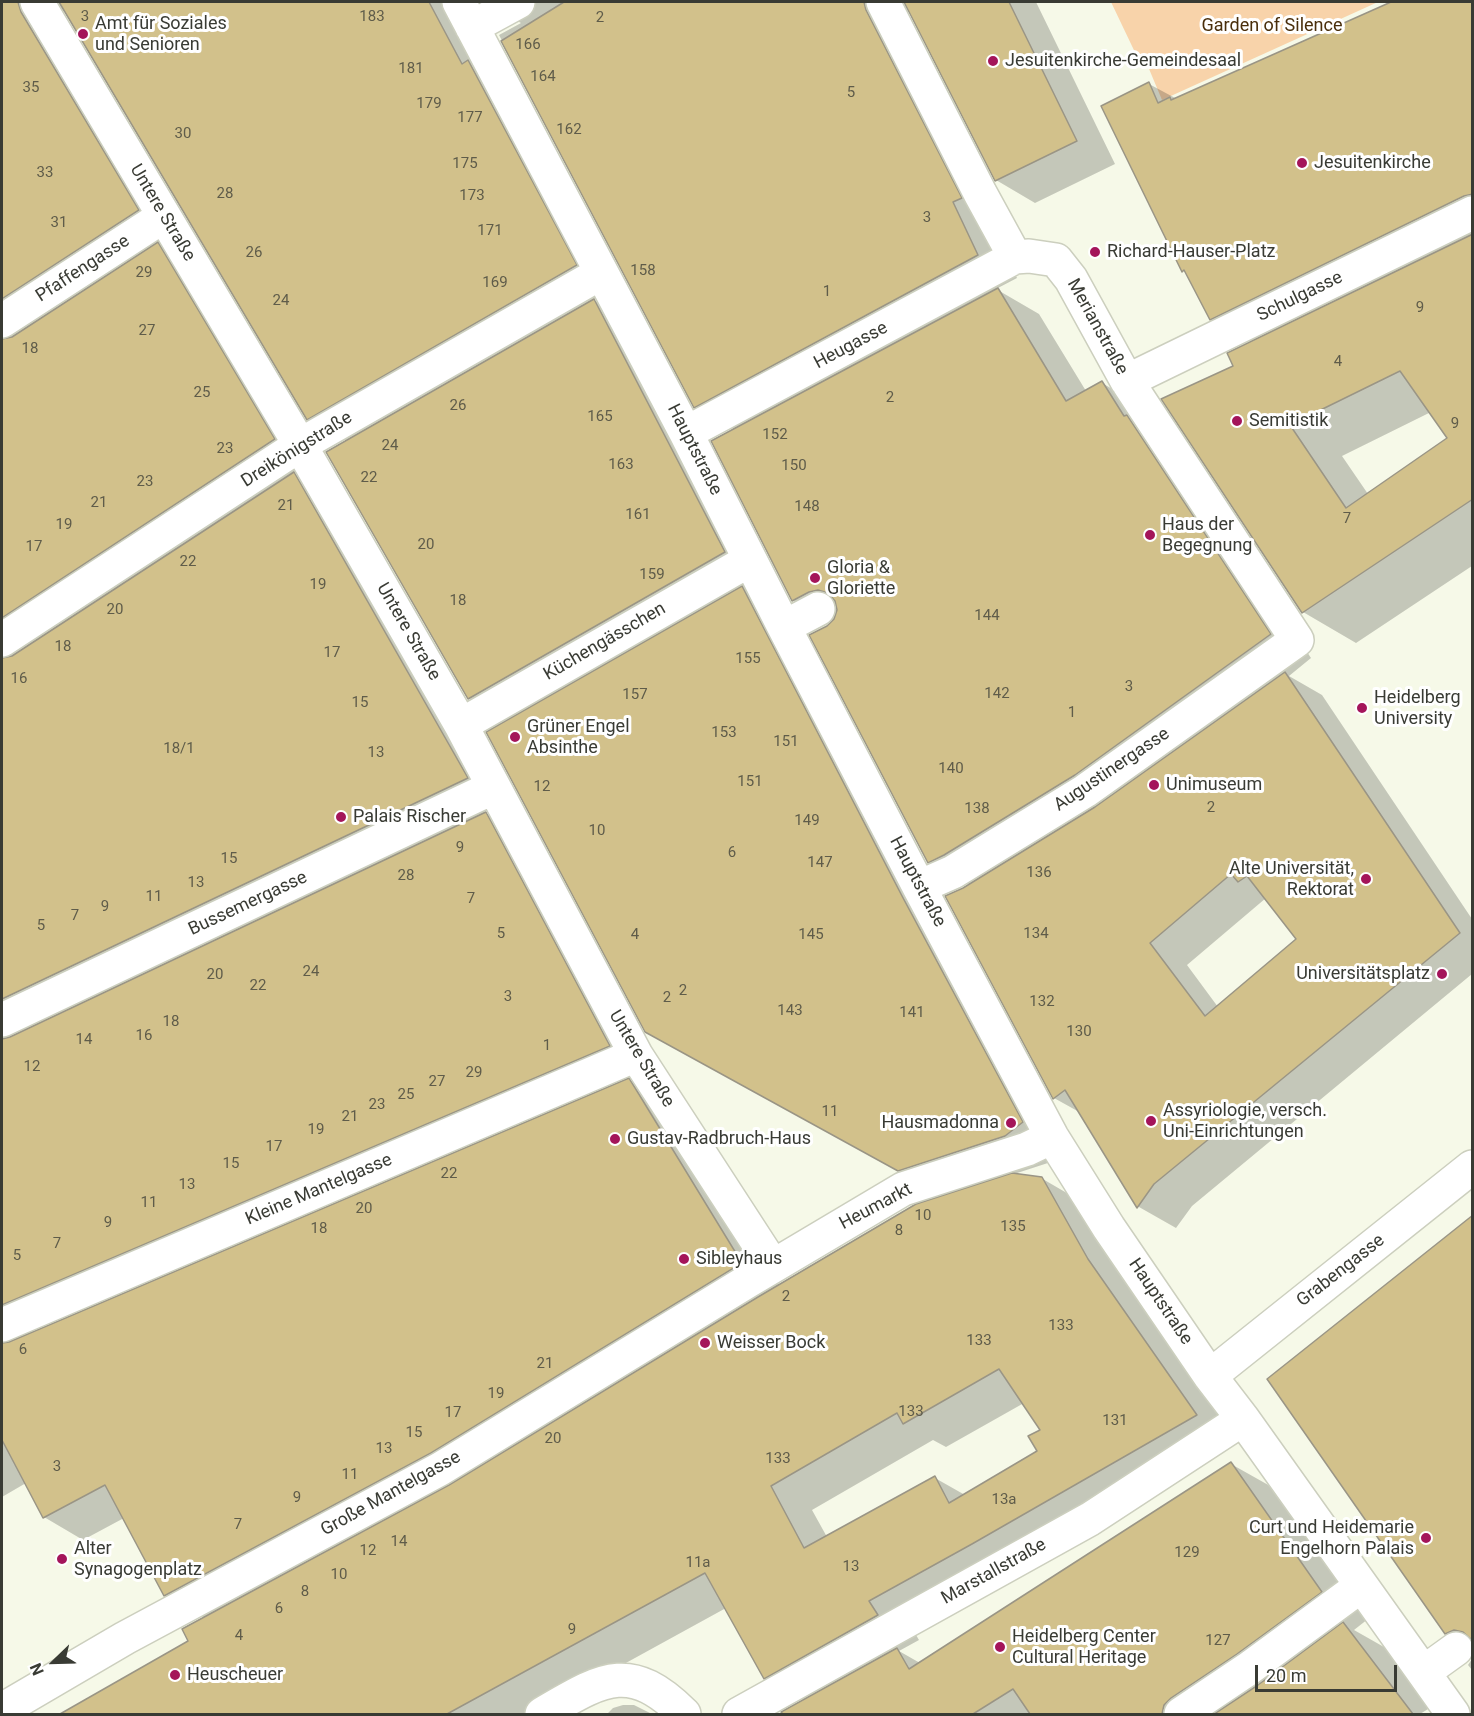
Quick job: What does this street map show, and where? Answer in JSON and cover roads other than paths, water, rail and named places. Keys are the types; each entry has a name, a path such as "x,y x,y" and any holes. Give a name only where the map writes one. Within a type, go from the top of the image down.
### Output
{"street":[{"name":"Untere Straße","path":"37,2 69,38 164,216 300,445 461,725 636,1055 773,1266"},
{"path":"465,14 518,2"},
{"path":"883,2 1015,257"},
{"name":"Hauptstraße","path":"465,14 686,434 738,566 784,627 1052,1137 1109,1228 1210,1376 1453,1714"},
{"name":"Schulgasse","path":"1127,381 1473,213"},
{"name":"Pfaffengasse","path":"2,321 164,216"},
{"name":"Merianstraße","path":"1015,257 1029,256 1056,260 1071,279 1127,381 1297,640"},
{"name":"Heugasse","path":"686,434 1015,257"},
{"name":"Dreikönigstraße","path":"2,640 300,445 601,273"},
{"name":"Küchengässchen","path":"461,725 738,566"},
{"path":"784,627 818,609"},
{"name":"Augustinergasse","path":"919,887 953,873 1085,791 1297,640"},
{"name":"Bussemergasse","path":"2,1020 494,787"},
{"name":"Kleine Mantelgasse","path":"2,1325 636,1055"},
{"name":"Heumarkt","path":"773,1266 903,1189 1027,1149 1052,1137"},
{"name":"Grabengasse","path":"1210,1376 1473,1167"},
{"name":"Große Mantelgasse","path":"4,1701 440,1469 773,1266"},
{"name":"Marstallstraße","path":"739,1714 1090,1519 1243,1419"},
{"path":"1181,1714 1248,1670 1361,1586"},
{"path":"1424,1672 1456,1649"},
{"path":"542,1714 580,1693 618,1679 642,1683 666,1696 684,1714"}],"place":[{"name":"Amt für Soziales und Senioren","path":"83,34"},
{"name":"Jesuitenkirche-Gemeindesaal","path":"993,61"},
{"name":"Jesuitenkirche","path":"1302,163"},
{"name":"Richard-Hauser-Platz","path":"1095,252"},
{"name":"Semitistik","path":"1237,421"},
{"name":"Haus der Begegnung","path":"1150,535"},
{"name":"Gloria & Gloriette","path":"815,578"},
{"name":"Heidelberg University","path":"1362,708"},
{"name":"Grüner Engel Absinthe","path":"515,737"},
{"name":"Unimuseum","path":"1154,785"},
{"name":"Palais Rischer","path":"341,817"},
{"name":"Alte Universität, Rektorat","path":"1366,879"},
{"name":"Universitätsplatz","path":"1442,974"},
{"name":"Assyriologie, versch. Uni-Einrichtungen","path":"1151,1121"},
{"name":"Hausmadonna","path":"1011,1123"},
{"name":"Gustav-Radbruch-Haus","path":"615,1139"},
{"name":"Sibleyhaus","path":"684,1259"},
{"name":"Weisser Bock","path":"705,1343"},
{"name":"Curt und Heidemarie Engelhorn Palais","path":"1426,1538"},
{"name":"Alter Synagogenplatz","path":"62,1559"},
{"name":"Heidelberg Center Cultural Heritage","path":"1000,1647"},
{"name":"Heuscheuer","path":"175,1675"}],"park label":[{"name":"Garden of Silence","path":"1272,26"}]}
